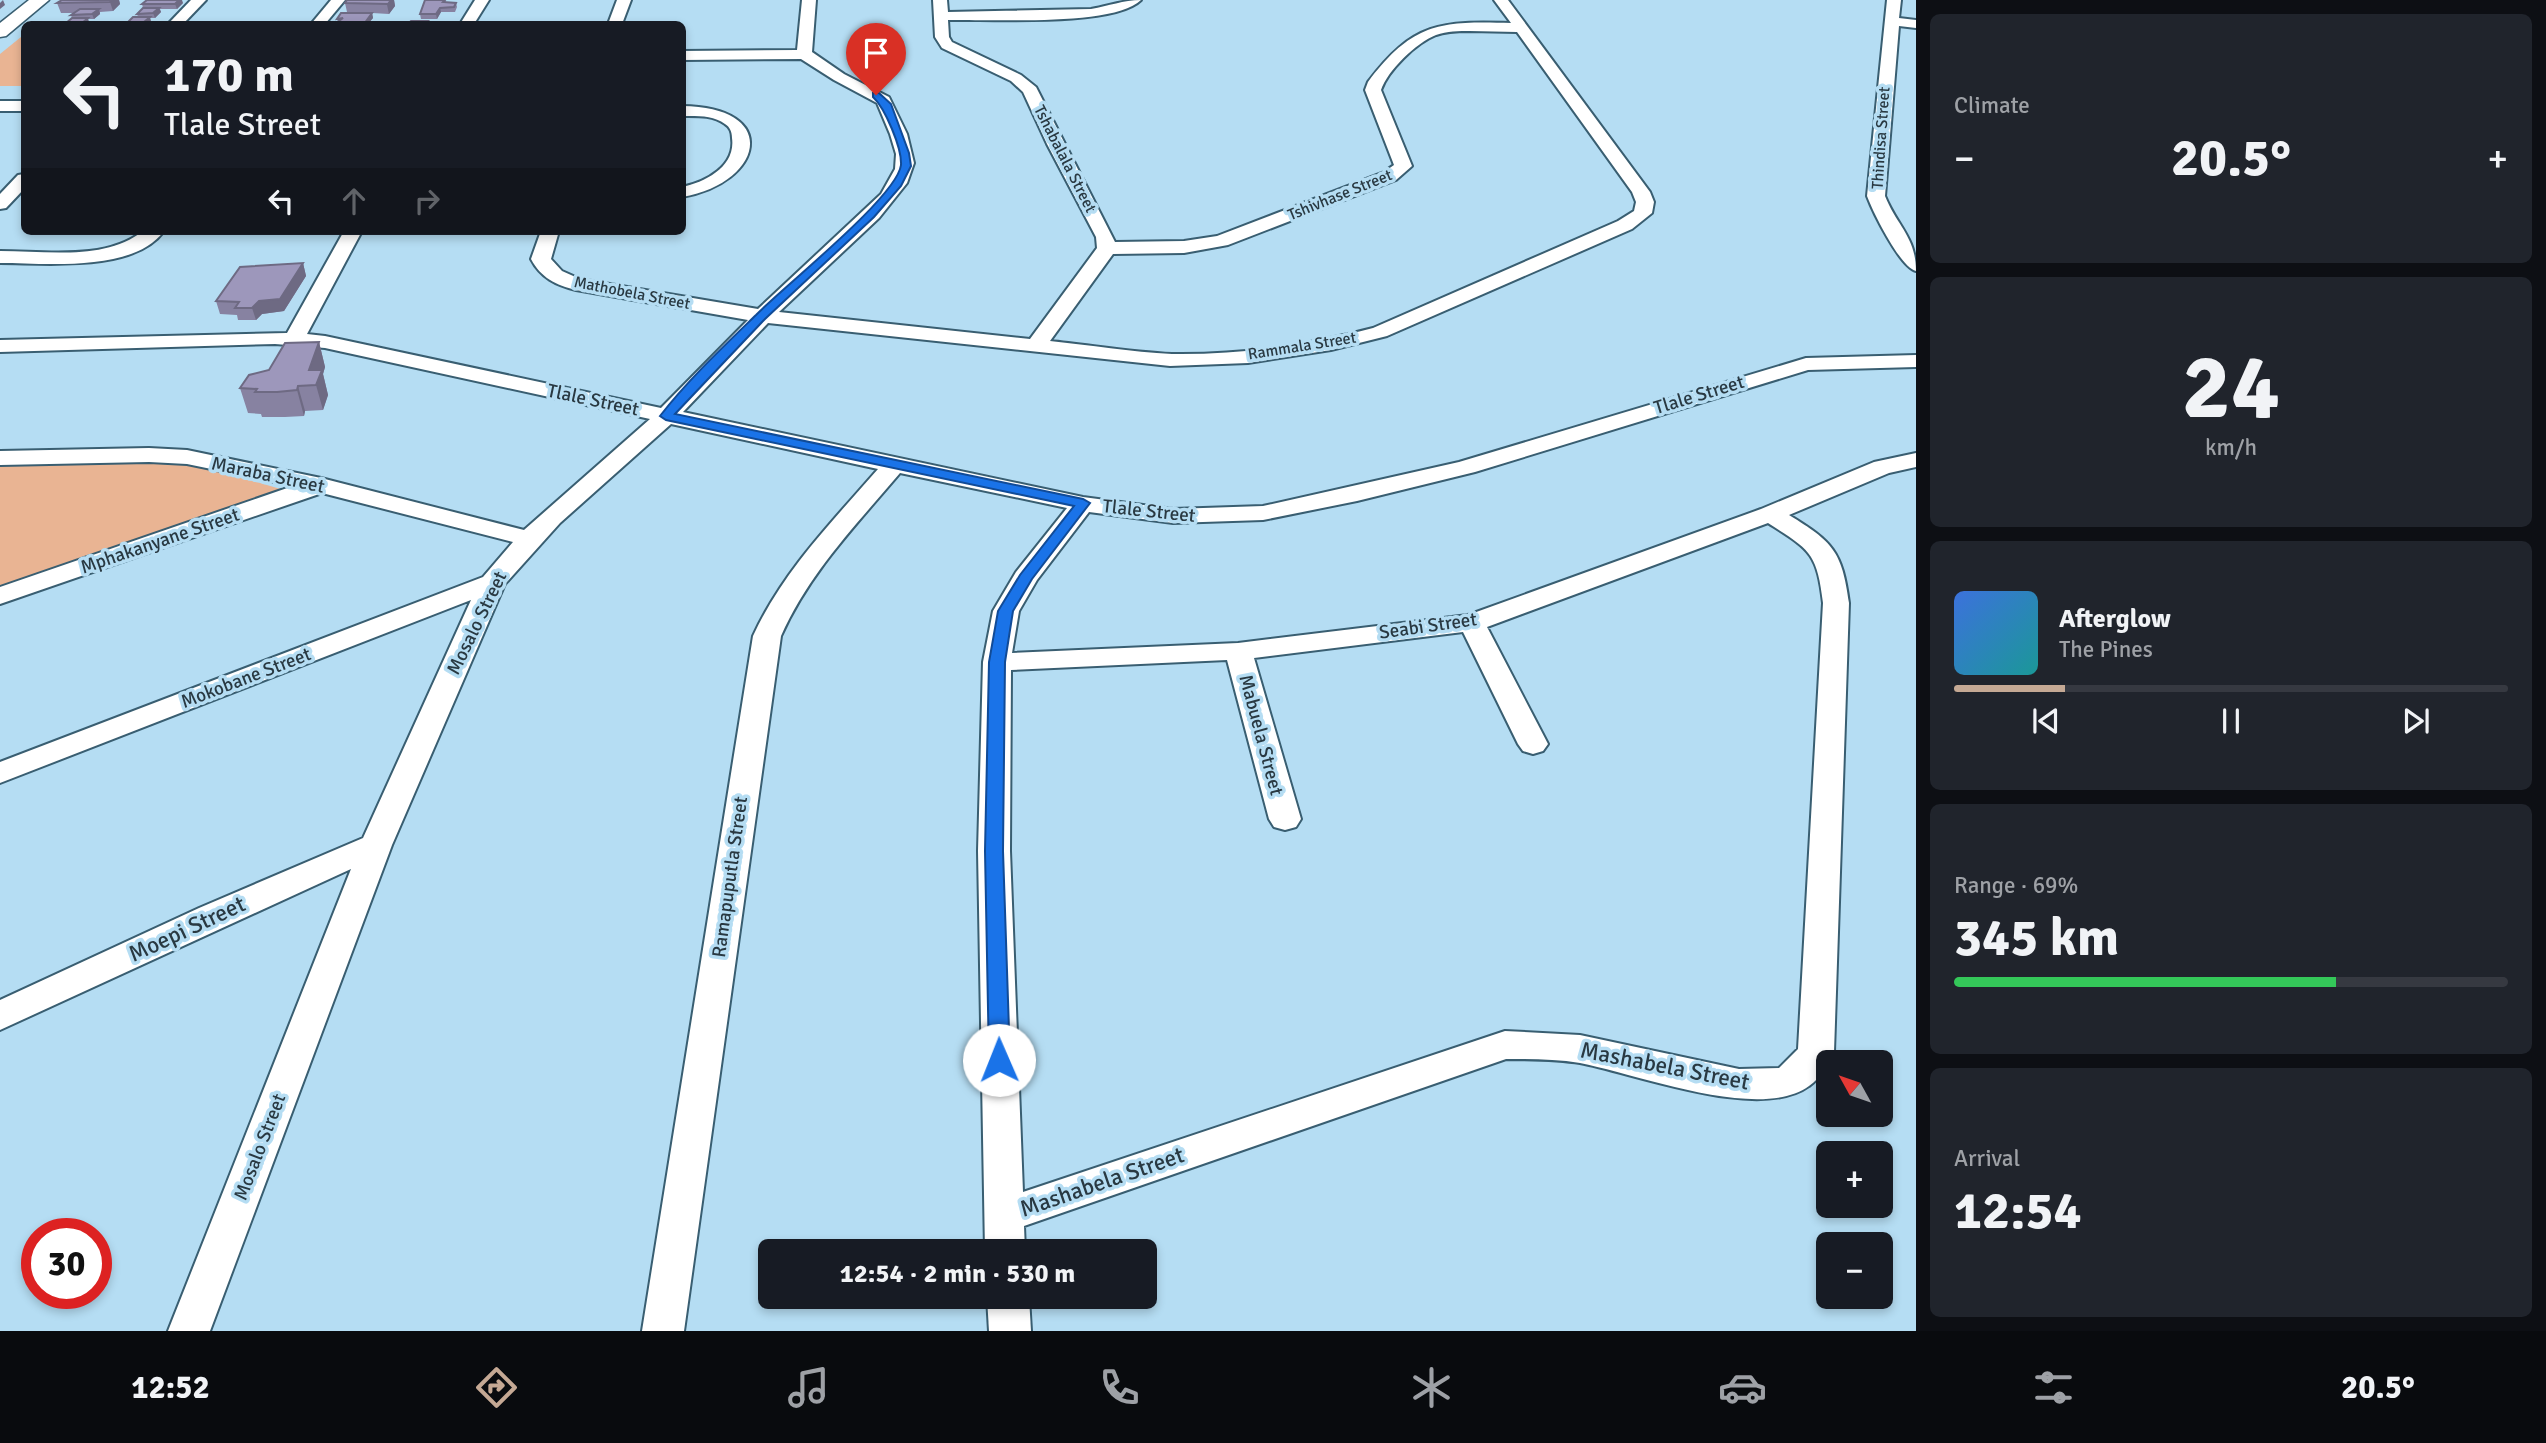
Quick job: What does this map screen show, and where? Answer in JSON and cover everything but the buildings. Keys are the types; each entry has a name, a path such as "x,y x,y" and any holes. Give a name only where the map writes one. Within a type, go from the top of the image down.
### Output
{"street":[{"path":"0,32 40,0"},
{"path":"178,21 198,0"},
{"path":"320,21 338,0"},
{"path":"469,21 482,0"},
{"path":"616,21 624,0"},
{"path":"686,56 804,54 809,0"},
{"path":"941,8 1091,13 1111,10 1134,0"},
{"name":"Rammala Street","path":"761,316 1143,358 1191,360 1348,341 1380,332 1637,219 1643,213 1645,202 1642,192 1501,0"},
{"name":"Thindisa Street","path":"1894,0 1876,196 1882,212 1915,262"},
{"name":"Tshabalala Street","path":"941,8 942,37 947,45 1016,78 1030,90 1055,144 1098,223 1107,248"},
{"path":"1890,21 1916,24"},
{"name":"Tshivhase Street","path":"1107,248 1184,247 1221,241 1390,176 1403,166 1373,90 1376,82 1419,38 1429,33 1451,28 1520,28"},
{"name":"Mosalo Street","path":"189,1331 376,845 492,583 530,539 666,416 761,316 877,207 896,186 906,166 900,140 883,100 839,77 804,54"},
{"path":"0,106 21,106"},
{"path":"686,112 724,117 735,124 741,136 741,155 731,170 713,182 686,191"},
{"path":"0,204 21,182"},
{"path":"0,257 111,254 140,244 150,235"},
{"path":"295,338 351,235"},
{"name":"Mathobela Street","path":"549,235 541,259 545,269 557,277 576,284 761,316"},
{"path":"1036,345 1107,248"},
{"name":"Tlale Street","path":"0,345 295,338 325,342 894,465 1083,503 1173,516 1263,513 1357,494 1467,467 1783,369 1823,363 1916,361"},
{"name":"Maraba Street","path":"0,458 167,455 321,485 530,539"},
{"name":"Seabi Street","path":"997,662 1238,650 1472,623 1770,514 1882,467 1916,460"},
{"name":"Ramapuputla Street","path":"663,1331 766,636 777,608 894,465"},
{"name":"Mphakanyane Street","path":"0,596 321,485"},
{"path":"1005,1239 994,851 997,662 1006,611 1025,578 1083,503"},
{"name":"Mashabela Street","path":"1003,1216 1505,1045 1545,1045 1578,1049 1723,1081 1759,1085 1781,1083 1801,1074 1816,1052 1836,603 1827,558 1805,536 1770,514"},
{"name":"Mokobane Street","path":"0,773 492,583"},
{"path":"1472,623 1533,744"},
{"name":"Mabuela Street","path":"1238,650 1284,819"},
{"name":"Moepi Street","path":"0,1016 211,917 376,845"},
{"path":"1009,1309 1010,1331"}],"shaded area":[{"path":"21,37 21,86 0,86 0,54"},
{"path":"184,461 284,490 0,588 0,466"}],"route":[{"path":"876,95 886,104 904,153 906,166 896,186 871,214 761,316 666,416 1083,503 1025,578 1006,611 997,662 994,851 999,1060"}]}
